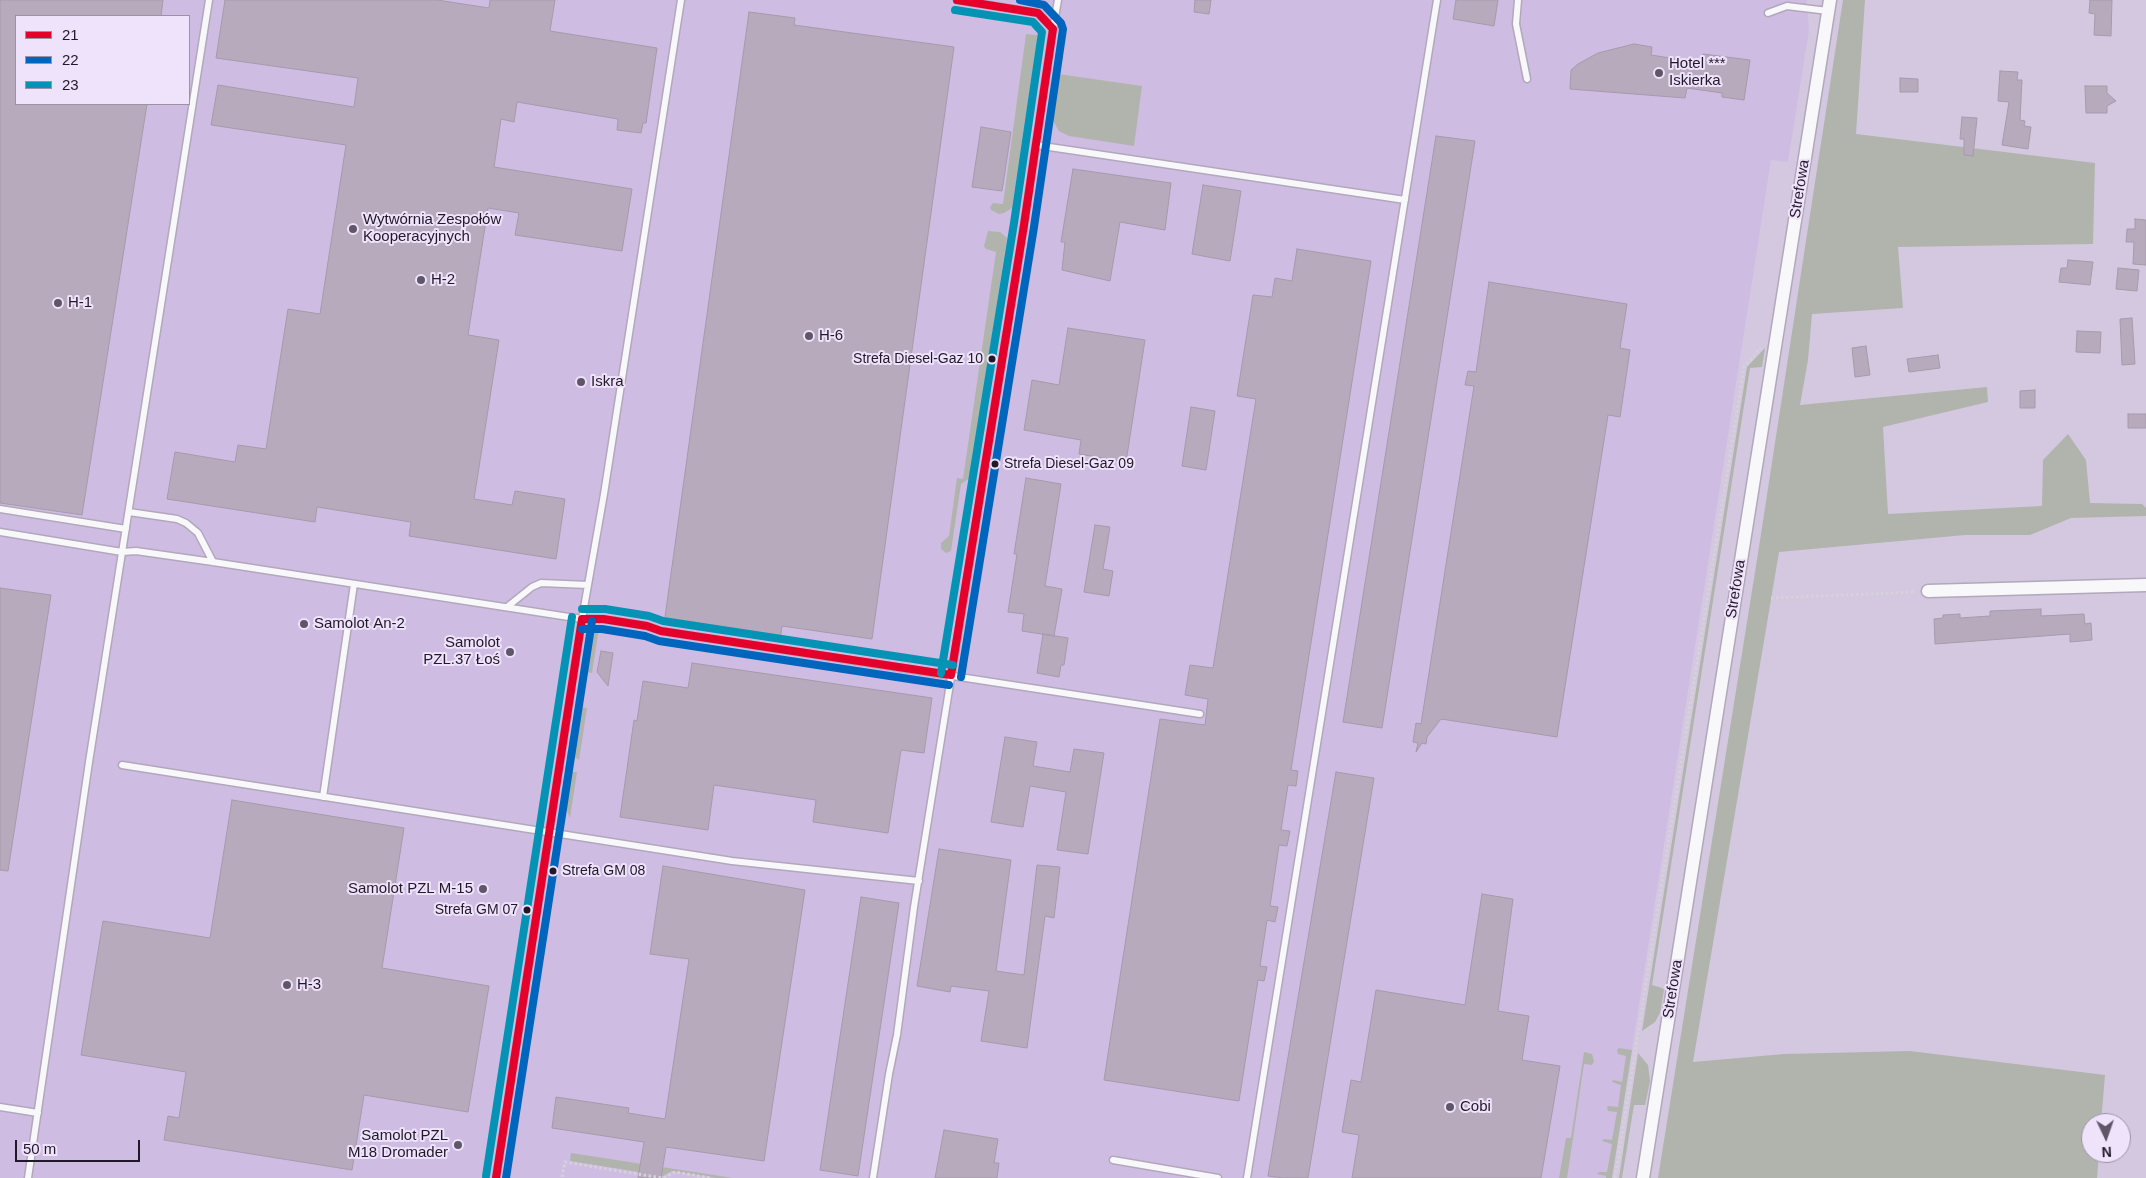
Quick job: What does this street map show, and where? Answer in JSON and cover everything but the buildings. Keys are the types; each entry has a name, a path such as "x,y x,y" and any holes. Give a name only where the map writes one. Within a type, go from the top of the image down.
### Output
{"street":[{"name":"Strefowa","path":"1643,1178 1829,6"},
{"path":"1928,591 2146,585"}],"lane":[{"path":"28,1178 63,935 209,0"},
{"path":"496,1178 551,832 582,619 607,474 681,0"},
{"path":"957,0 1038,13 1054,29"},
{"path":"873,1178 897,1035 918,881 1058,0"},
{"path":"1247,1178 1437,0"},
{"path":"1518,0 1516,24 1527,79"},
{"path":"1768,13 1787,6 1829,6"},
{"path":"1036,145 1405,200"},
{"path":"0,509 126,529"},
{"path":"129,512 177,519 186,523 198,533 213,562"},
{"path":"0,532 122,552 136,551 213,562 582,619 604,618 660,630 1200,714"},
{"path":"507,607 532,587 541,583 588,585"},
{"path":"322,797 354,584"},
{"path":"122,765 732,860 918,881"},
{"path":"0,1107 38,1113"},
{"path":"1114,1160 1218,1178"}],"path":[{"path":"1615,1178 1744,367 1762,346"},
{"path":"1771,598 1928,591"},
{"path":"562,1177 565,1162 663,1178 675,1172 711,1178"}],"shaded area":[{"path":"0,0 1807,0 1809,30 1788,162 1771,160 1612,1178 0,1178"},
{"path":"1843,0 1865,0 1856,134 2095,163 2093,244 1898,247 1903,308 1812,314 1808,360 1800,405 1987,387 1988,402 1883,427 1888,514 2042,506 2043,460 2068,434 2086,460 2090,503 2142,504 2146,508 2146,516 2071,518 2030,535 1965,535 1779,552 1693,1062 1784,1054 1910,1051 2105,1075 2102,1113 2081,1113 2081,1163 2098,1163 2097,1178 1658,1178 1759,547"},
{"path":"1026,34 1037,35 1012,208 999,214 991,210 990,207 993,203 1003,204"},
{"path":"1058,74 1142,86 1134,146 1069,136 1059,131 1052,119"},
{"path":"988,231 1000,232 1007,238 970,478 961,484 951,551 946,553 941,549 941,543 949,536 957,478 963,479 996,252 986,249 984,246"},
{"path":"1765,348 1762,367 1750,368 1652,985 1664,990 1660,1013 1655,1022 1642,1031 1747,367"},
{"path":"599,628 592,673 586,672 592,635"},
{"path":"581,707 587,708 579,760 573,756"},
{"path":"573,772 577,772 570,818 565,806 570,775"},
{"path":"1619,1048 1632,1050 1612,1178 1606,1178 1606,1176 1597,1174 1599,1172 1607,1172 1612,1144 1602,1141 1604,1139 1612,1140 1617,1112 1608,1111 1607,1108 1608,1106 1618,1107 1621,1085 1612,1082 1613,1080 1622,1082 1626,1056 1618,1054 1617,1050"},
{"path":"1584,1052 1592,1054 1594,1061 1592,1065 1584,1064 1567,1178 1559,1178 1566,1138 1571,1138"},
{"path":"1638,1053 1648,1065 1650,1081 1645,1105 1634,1105 1622,1178 1619,1178"},
{"path":"571,1153 733,1178 717,1178 672,1171 663,1176 570,1161"}],"transit line":[{"name":"21","path":"951,675 1024,225 1053,29 1038,13 957,0"},
{"name":"22","path":"961,677 1034,227 1063,29 1061,23 1044,5 1020,0"},
{"name":"23","path":"941,673 1014,223 1042,32 1033,22 955,10"},
{"name":"23","path":"582,609 605,609 649,616 663,621 953,665"},
{"name":"23","path":"486,1176 572,617"},
{"name":"21","path":"582,619 603,619 647,626 661,631 951,675"},
{"name":"21","path":"496,1178 582,619"},
{"name":"22","path":"506,1178 592,621"},
{"name":"22","path":"582,629 602,629 645,636 659,641 949,685"}],"place":[{"name":"Hotel *** Iskierka","path":"1659,73"},
{"name":"Wytwórnia Zespołów Kooperacyjnych","path":"353,229"},
{"name":"H-2","path":"421,280"},
{"name":"H-1","path":"58,303"},
{"name":"H-6","path":"809,336"},
{"name":"Strefa Diesel-Gaz 10","path":"992,359"},
{"name":"Iskra","path":"581,382"},
{"name":"Strefa Diesel-Gaz 09","path":"995,464"},
{"name":"Samolot An-2","path":"304,624"},
{"name":"Samolot PZL.37 Łoś","path":"510,652"},
{"name":"Strefa GM 08","path":"553,871"},
{"name":"Samolot PZL M-15","path":"483,889"},
{"name":"Strefa GM 07","path":"527,910"},
{"name":"H-3","path":"287,985"},
{"name":"Cobi","path":"1450,1107"},
{"name":"Samolot PZL M18 Dromader","path":"458,1145"}]}
